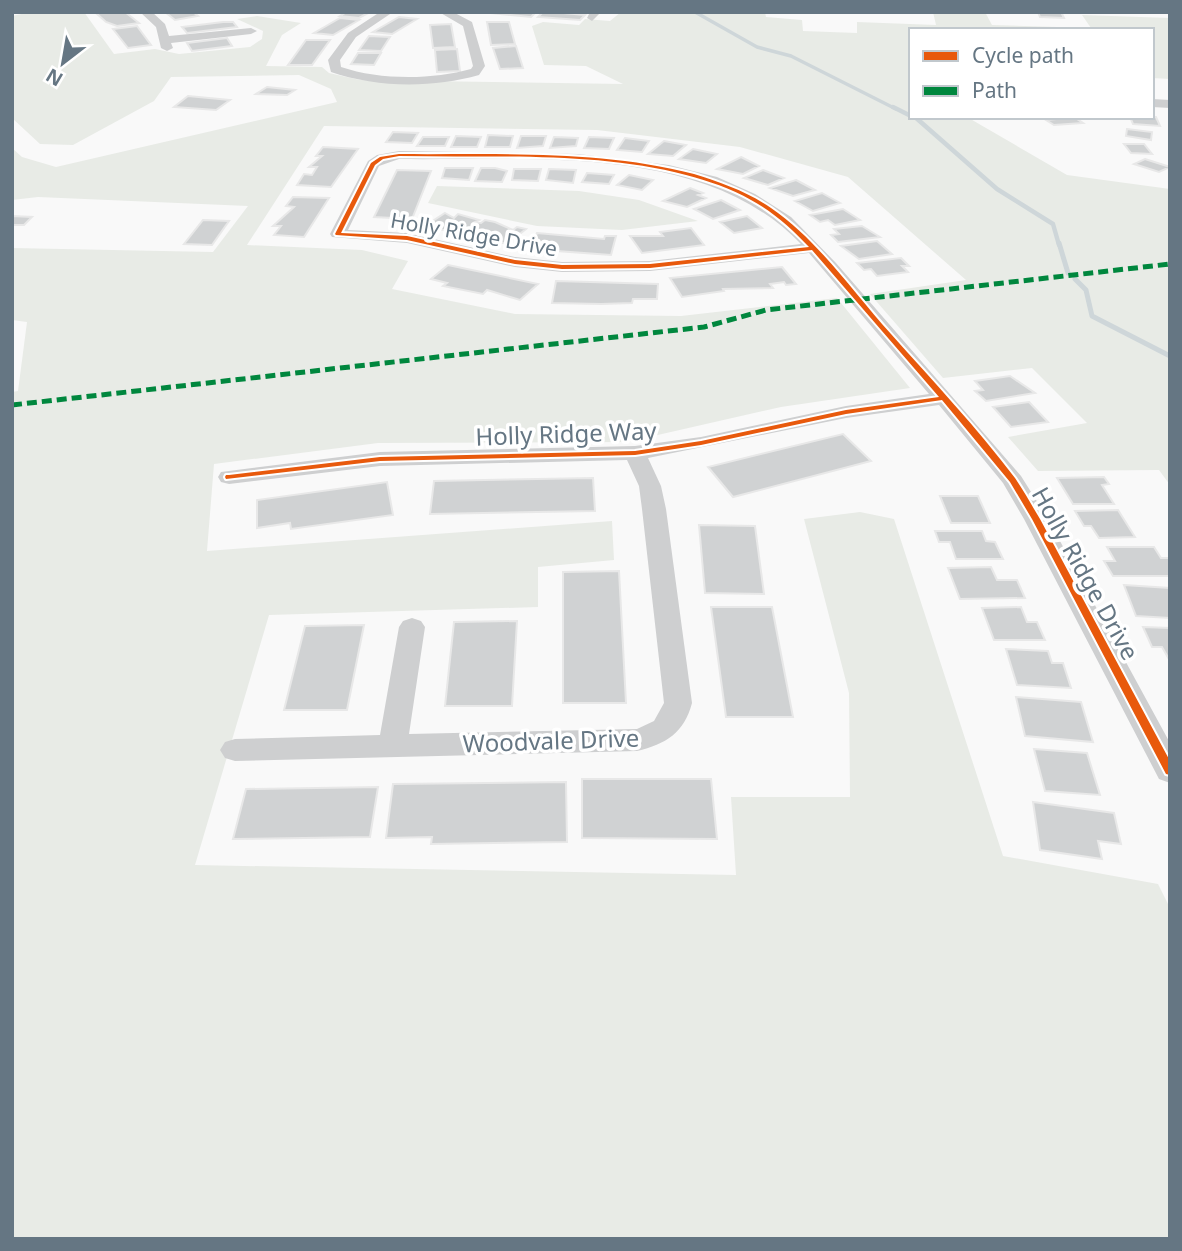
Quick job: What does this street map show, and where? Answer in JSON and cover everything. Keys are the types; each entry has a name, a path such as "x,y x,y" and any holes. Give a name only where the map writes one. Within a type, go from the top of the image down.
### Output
{"street":[{"path":"145,12 161,26 166,44 251,31"},
{"path":"388,12 349,38 334,60 335,69 357,76 380,77 450,78 475,72 479,66 468,24 444,12"},
{"name":"Holly Ridge Drive","path":"812,248 650,266 584,268 515,262 407,238 338,234 373,164 382,158 399,155 576,159 670,170 725,186 770,208 812,248 993,456 1036,519 1170,771"},
{"name":"Holly Ridge Way","path":"229,477 380,459 635,453 701,443 846,412 943,398"},
{"name":"Woodvale Drive","path":"235,750 637,740 655,736 667,728 675,716 676,689 654,509 650,486 635,453"},
{"path":"393,745 412,627"}],"shaded area":[{"path":"31,12 84,12 114,54 155,49 179,54 250,47 262,39 263,31 237,19 257,16 301,23 282,35 266,66 322,67 329,73 360,80 623,84 586,66 544,65 532,26 543,22 579,25 585,19 610,21 621,12 765,12 766,17 802,20 803,31 857,33 857,22 936,25 933,12 985,12 992,25 1091,28 909,28 909,119 970,119 1067,175 1170,189 1170,485 1159,470 1038,471 1008,437 1087,423 1032,368 943,378 870,294 966,280 848,177 740,147 597,130 324,126 247,245 362,250 408,261 392,289 515,314 681,316 837,298 910,388 781,407 627,442 378,443 214,464 207,551 612,521 614,560 538,567 538,607 269,615 195,865 736,875 731,797 850,797 849,693 804,519 860,512 894,519 1003,856 1158,884 1170,908 1170,1239 12,1239 12,392 18,391 27,322 12,320 12,248 213,252 248,206 38,197 12,200 12,148 22,157 56,167 337,102 331,89 299,75 171,77 154,101 73,145 40,144 12,118 12,16"},
{"path":"1082,15 1170,18 1170,79 1154,78 1154,28 1091,28"},
{"path":"437,186 579,191 639,200 698,221 622,230 537,226 428,203"}],"building":[{"path":"125,12 139,23 117,26 106,22 96,13"},
{"path":"165,12 193,12 198,16 175,20"},
{"path":"347,12 370,12 359,18 340,16"},
{"path":"481,12 536,12 531,17"},
{"path":"543,12 585,15 580,20 538,17"},
{"path":"1038,12 1061,12 1064,18 1040,17"},
{"path":"399,17 417,19 392,34 373,32"},
{"path":"340,18 359,20 333,35 314,33"},
{"path":"233,22 237,27 187,33 182,27"},
{"path":"487,22 509,22 515,44 491,45"},
{"path":"451,24 455,47 433,48 430,25"},
{"path":"137,26 151,45 128,48 113,29"},
{"path":"369,36 390,37 381,51 359,50"},
{"path":"227,38 232,46 192,51 187,43"},
{"path":"306,40 330,40 312,65 288,65"},
{"path":"516,46 523,68 500,69 493,48"},
{"path":"457,49 460,71 437,72 435,50"},
{"path":"358,53 381,53 374,65 351,64"},
{"path":"267,87 295,90 287,95 256,94"},
{"path":"188,96 230,100 216,110 174,107"},
{"path":"1156,117 1160,126 1133,124 1131,119"},
{"path":"1077,119 1083,123 1054,125 1046,120"},
{"path":"1127,129 1152,132 1151,140 1126,136"},
{"path":"393,132 418,133 412,143 386,142"},
{"path":"488,135 513,136 510,147 485,147"},
{"path":"456,136 481,137 477,147 451,147"},
{"path":"521,136 546,136 543,146 517,148"},
{"path":"423,137 449,137 445,146 417,146"},
{"path":"554,137 578,138 576,146 550,148"},
{"path":"589,137 614,138 609,149 584,148"},
{"path":"625,138 649,141 642,152 617,150"},
{"path":"664,141 686,145 673,156 648,154"},
{"path":"1124,144 1144,144 1152,154 1131,153"},
{"path":"323,147 358,149 331,187 297,185 304,174 312,175 317,167 309,167 322,156 316,156"},
{"path":"693,149 717,154 706,163 679,159"},
{"path":"741,157 759,166 743,174 717,169"},
{"path":"1145,159 1170,167 1159,172 1134,164"},
{"path":"445,168 473,168 469,180 442,178"},
{"path":"481,168 507,171 502,182 475,181"},
{"path":"514,169 541,169 538,181 512,180"},
{"path":"549,169 576,170 573,183 546,180"},
{"path":"397,170 431,171 412,219 374,217"},
{"path":"763,170 784,178 768,185 744,178"},
{"path":"587,173 614,175 609,184 582,182"},
{"path":"629,175 653,180 642,190 617,185"},
{"path":"796,180 815,190 793,196 770,188"},
{"path":"690,188 703,193 698,195 706,198 687,207 663,201"},
{"path":"822,193 840,203 813,211 795,201"},
{"path":"293,197 329,198 304,237 274,235 281,226 273,226 294,207 286,206"},
{"path":"721,200 740,210 713,219 694,209"},
{"path":"843,209 860,220 835,225 828,220 820,222 810,215"},
{"path":"445,213 454,218 458,214 479,220 475,222 495,222 513,230 517,227 526,229 507,244 425,226"},
{"path":"12,216 32,217 24,225 12,225"},
{"path":"747,216 762,228 734,233 720,222"},
{"path":"203,220 229,221 212,245 184,244"},
{"path":"862,226 880,237 838,242 831,235 839,234 834,229"},
{"path":"691,228 704,245 642,253 630,236 663,236 660,232"},
{"path":"537,233 604,239 605,236 616,236 611,255 530,249"},
{"path":"877,241 892,254 859,259 841,246"},
{"path":"901,258 909,266 902,266 908,272 877,276 871,269 864,270 857,263"},
{"path":"448,265 538,284 520,300 487,290 483,294 443,286 447,283 431,279"},
{"path":"782,267 796,284 786,285 784,282 770,284 773,288 723,289 724,291 682,297 670,278"},
{"path":"556,281 658,284 657,299 633,299 632,303 552,303"},
{"path":"1010,376 1035,393 986,401 975,391 983,390 975,381"},
{"path":"1029,402 1048,422 1011,427 993,407"},
{"path":"843,434 871,461 733,497 708,467"},
{"path":"1104,477 1109,484 1102,485 1114,504 1073,504 1057,478"},
{"path":"593,478 595,511 430,514 434,481"},
{"path":"387,482 393,515 291,529 290,523 257,528 257,500"},
{"path":"940,496 978,496 990,523 951,523"},
{"path":"1118,510 1135,537 1099,538 1091,526 1084,526 1075,511"},
{"path":"699,525 755,526 764,594 705,593"},
{"path":"935,531 982,531 986,541 995,542 1003,559 956,559 950,542 939,542"},
{"path":"1107,547 1154,547 1161,558 1170,558 1170,576 1113,576 1104,561 1115,561"},
{"path":"991,567 997,580 1017,580 1025,598 960,599 948,568"},
{"path":"619,571 626,703 563,703 563,572"},
{"path":"1124,585 1170,588 1170,618 1136,616"},
{"path":"711,607 772,607 793,717 726,717"},
{"path":"1021,607 1027,622 1037,622 1045,640 994,640 982,608"},
{"path":"517,621 512,706 445,706 454,622"},
{"path":"364,625 347,710 284,710 305,626"},
{"path":"1143,627 1170,628 1170,661 1162,647 1152,647"},
{"path":"1006,649 1048,651 1052,663 1063,663 1071,688 1017,685"},
{"path":"1016,697 1081,702 1093,742 1025,736"},
{"path":"1034,749 1087,753 1100,795 1045,791"},
{"path":"582,779 711,779 717,839 582,838"},
{"path":"566,782 567,842 431,844 432,837 386,838 393,784"},
{"path":"378,787 370,837 233,839 246,789"},
{"path":"1033,802 1114,813 1121,844 1098,841 1102,859 1040,850"}],"waterway":[{"path":"695,12 757,47 791,56 896,109"},
{"path":"893,107 909,115"},
{"path":"917,119 997,189 1053,224 1059,245"},
{"path":"1059,243 1068,273"},
{"path":"1075,279 1086,290 1092,316 1170,356"}],"marked path":[{"path":"12,405 704,327 766,310 1170,264"}],"cycle path":[{"path":"812,248 650,266 562,267 515,262 407,238 338,234 373,164 382,158 399,155 532,156 624,162 669,169 711,181 750,197 768,208 816,251 1013,481 1036,519 1170,771"},
{"path":"229,477 380,459 635,453 701,443 846,412 943,398"}]}
